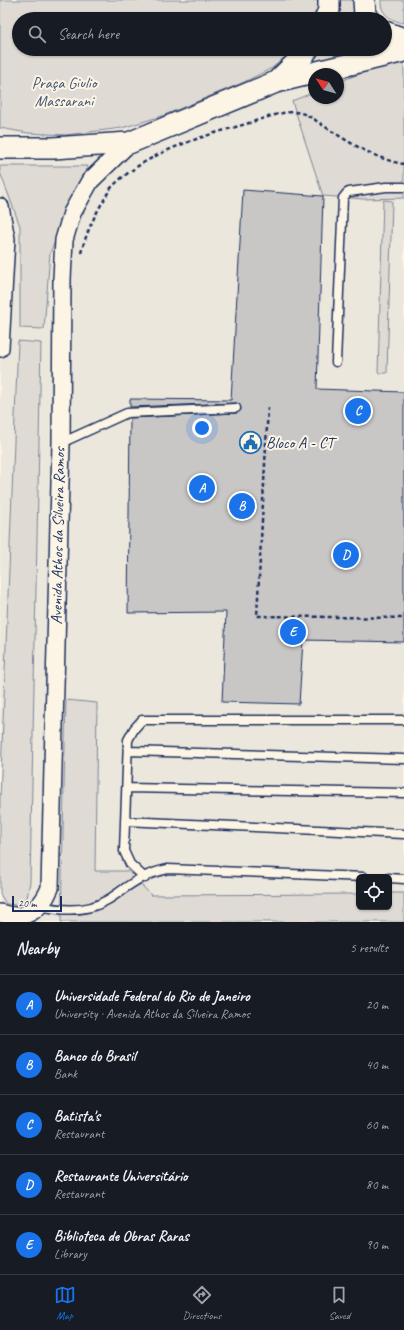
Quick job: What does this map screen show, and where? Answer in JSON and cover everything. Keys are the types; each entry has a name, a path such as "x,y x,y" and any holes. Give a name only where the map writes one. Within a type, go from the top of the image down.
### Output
{"street":[{"path":"328,12 330,0"},
{"path":"364,0 365,12"},
{"path":"392,35 404,39"},
{"path":"392,53 404,50"},
{"path":"276,82 303,56"},
{"path":"0,148 53,148 129,143 276,82 380,56"},
{"name":"Avenida Athos da Silveira Ramos","path":"0,913 14,917 22,916 38,906 45,898 50,888 61,443 62,279 64,240 72,213 90,182 129,143"},
{"path":"0,207 6,239 0,348"}],"lane":[{"path":"336,362 343,198 346,193 349,192 386,187 404,187"},
{"path":"61,443 127,413 236,408"},
{"path":"145,878 130,864 124,851 128,740 134,729 142,720 404,720"},
{"path":"128,751 404,759"},
{"path":"126,788 404,793"},
{"path":"125,821 404,834"},
{"path":"103,911 145,878 155,872 168,869 356,877"},
{"path":"392,878 404,879"},
{"path":"38,906 62,916 76,918"}],"path":[{"path":"81,260 86,237 96,212 111,188 142,163 169,150 222,131 279,114 295,112 312,117 326,128 365,150 394,163 404,164"},
{"path":"268,407 257,616 404,618"}],"shaded area":[{"path":"0,0 404,0 404,922 0,922"}],"green space":[{"name":"Praça Giulio Massarani","path":"0,0 322,0 319,12 12,12 12,56 287,56 272,68 242,83 162,116 122,128 65,135 28,133 0,128"},
{"path":"340,0 354,0 357,12 338,12"},
{"path":"381,0 404,0 404,23 392,20 392,12 384,12 381,5"},
{"path":"404,61 404,198 363,199 323,196 292,101 308,94 308,104 344,104 344,80 383,65"},
{"path":"0,166 88,166 50,253 44,329 20,328 20,226 0,172"},
{"path":"383,200 392,201 387,373 378,373"},
{"path":"18,341 41,343 30,882 27,898 17,905 6,904 0,894 0,798"},
{"path":"66,700 97,703 95,871 128,871 151,895 356,894 356,910 392,910 392,893 404,893 404,922 61,922"}],"building":[{"path":"243,190 323,196 317,389 404,392 404,642 303,640 299,704 222,702 226,612 128,613 130,418 236,413 241,410 240,405 236,403 130,407 130,399 231,400"}],"place":[{"name":"Batista's","path":"358,411"},
{"name":"Bloco A - CT","path":"251,443"},
{"name":"Universidade Federal do Rio de Janeiro","path":"202,488"},
{"name":"Banco do Brasil","path":"242,506"},
{"name":"Restaurante Universitário","path":"346,555"},
{"name":"Biblioteca de Obras Raras","path":"293,632"}]}
